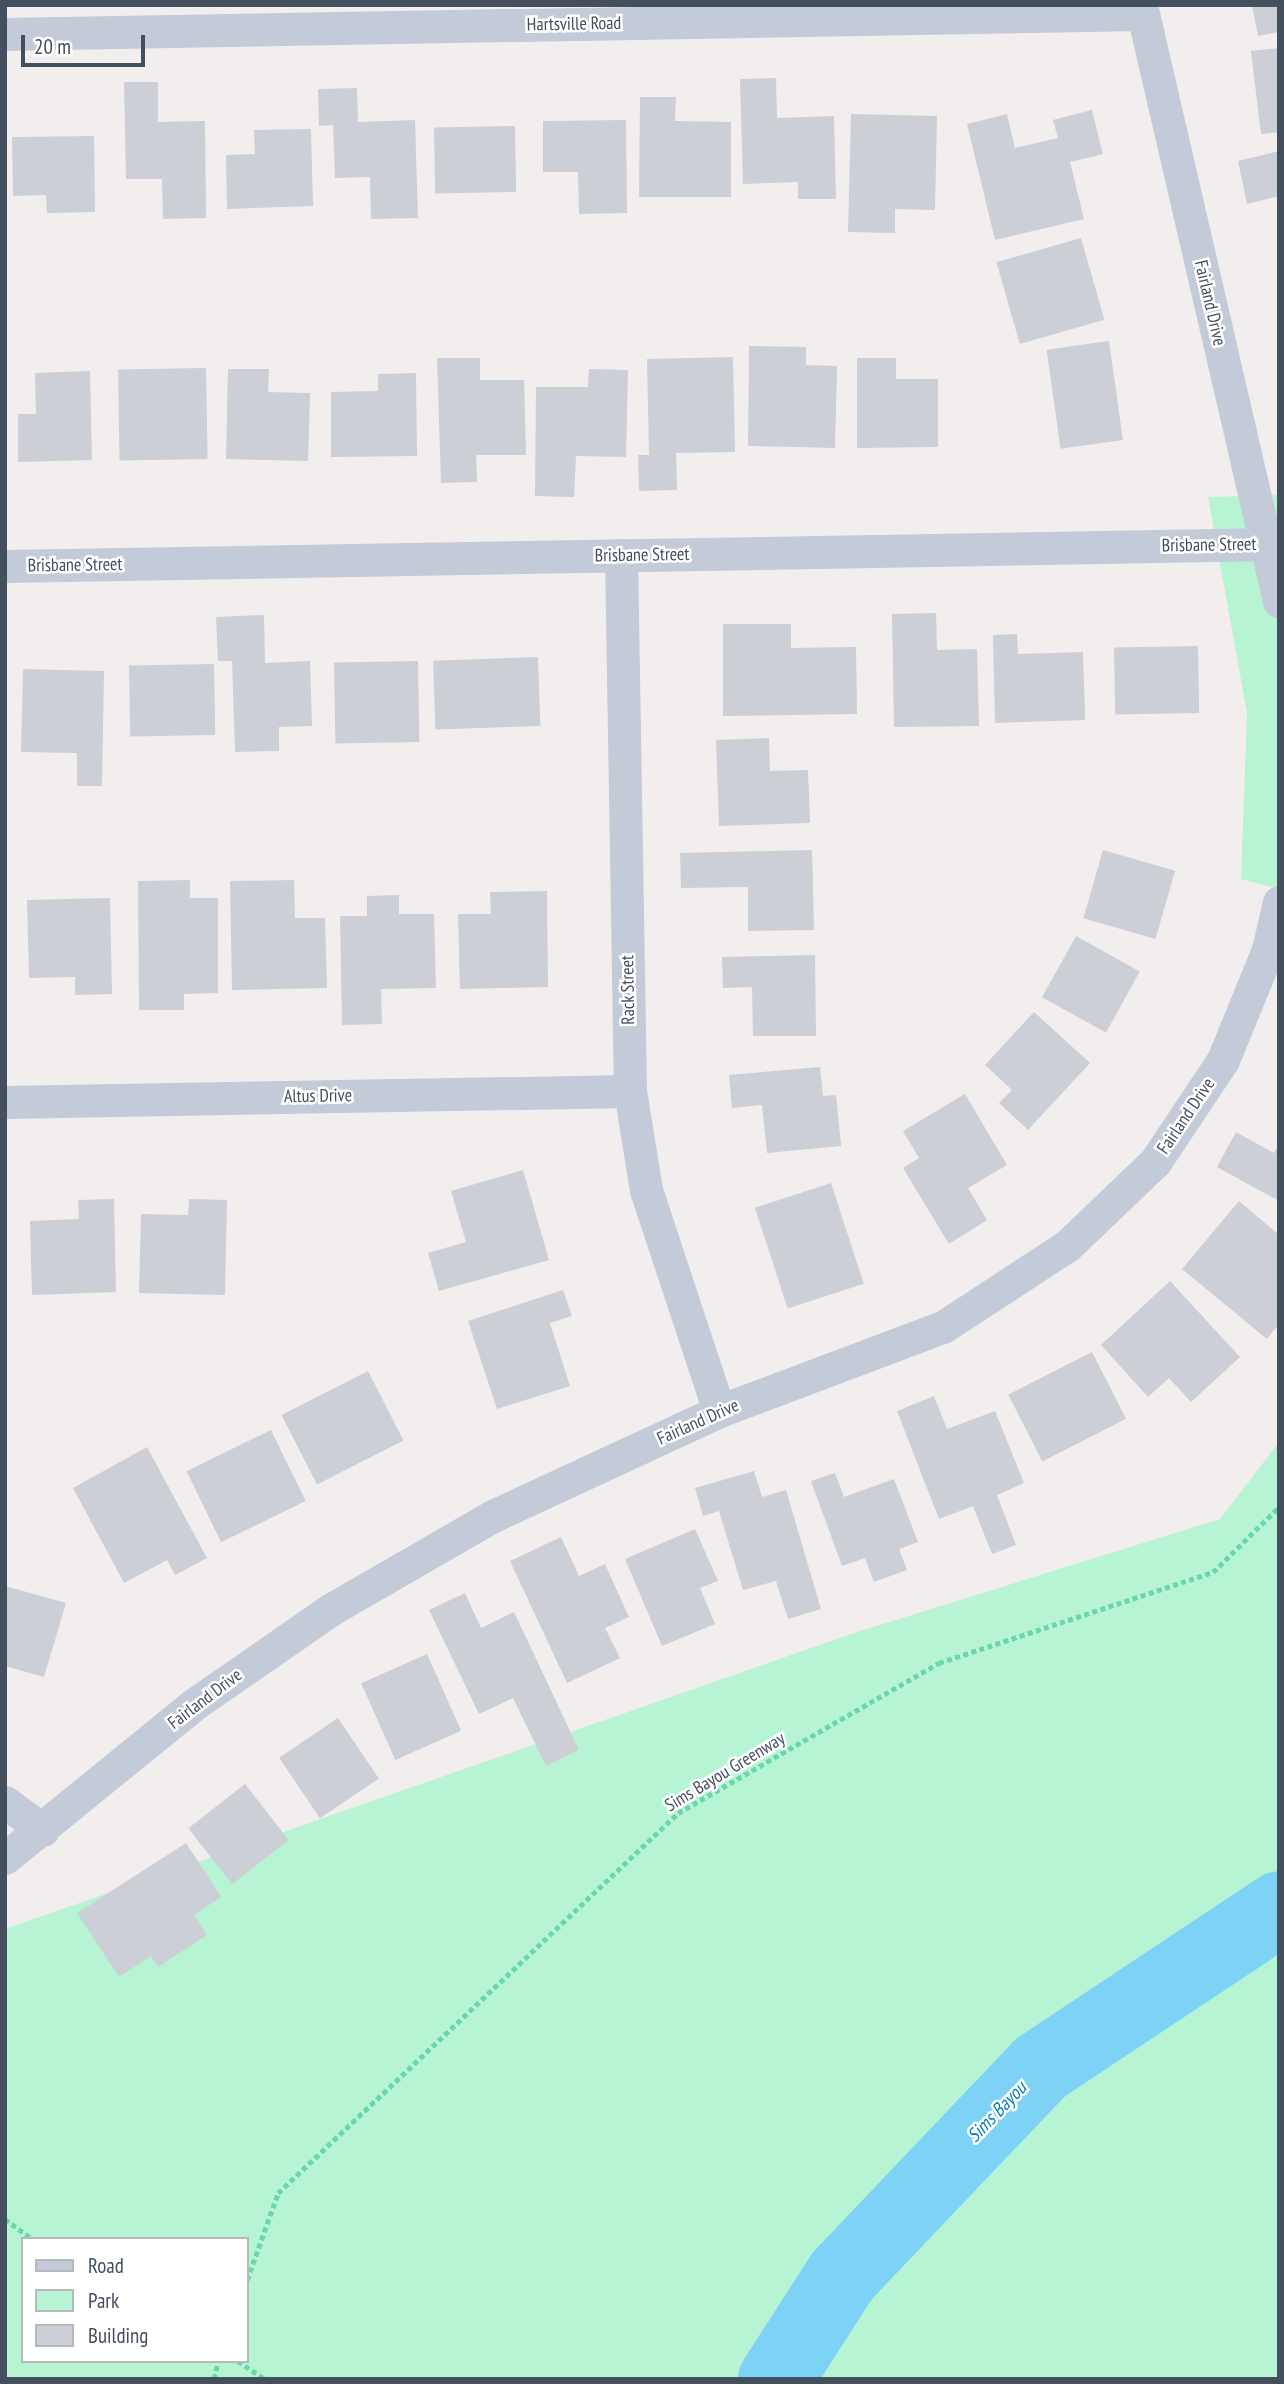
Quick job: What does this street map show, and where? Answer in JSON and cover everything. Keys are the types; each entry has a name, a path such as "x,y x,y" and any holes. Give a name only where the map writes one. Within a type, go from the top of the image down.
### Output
{"street":[{"name":"Hartsville Road","path":"5,34 1142,10"},
{"name":"Fairland Drive","path":"1142,10 1272,544 1279,601"},
{"name":"Brisbane Street","path":"5,566 1272,544"},
{"name":"Rack Street","path":"621,555 630,1091 646,1189 719,1411"},
{"name":"Fairland Drive","path":"5,1858 43,1830 193,1705 330,1610 493,1516 719,1411 943,1327 1067,1246 1155,1162 1223,1060 1268,950 1279,902"},
{"name":"Altus Drive","path":"5,1102 630,1091"},
{"path":"5,1802 43,1830"}],"path":[{"name":"Sims Bayou Greenway","path":"248,2277 278,2193 678,1814 939,1663 1213,1572 1279,1507"},
{"path":"5,2219 30,2237"},
{"path":"241,2363 265,2379"}],"green space":[{"path":"1279,495 1279,889 1241,879 1247,713 1208,497"},
{"path":"1279,1442 1279,2379 5,2379 5,1929 854,1633 1220,1519"}],"building":[{"path":"1252,5 1279,5 1279,32 1258,36"},
{"path":"1279,48 1279,132 1261,134 1251,51"},
{"path":"776,78 777,118 834,116 836,199 798,199 798,182 743,184 740,79"},
{"path":"124,82 158,82 158,122 205,121 206,218 163,219 162,179 126,179"},
{"path":"357,88 358,122 415,120 418,218 371,219 370,177 335,178 333,125 319,126 318,89"},
{"path":"640,97 676,97 675,121 731,122 731,197 639,197"},
{"path":"1092,110 1103,154 1070,162 1084,219 995,240 967,124 1007,114 1015,148 1058,138 1053,120"},
{"path":"851,114 937,116 935,210 895,209 895,233 848,232"},
{"path":"626,120 627,213 579,214 578,172 543,172 543,121"},
{"path":"515,126 516,192 435,193 434,127"},
{"path":"311,129 313,206 227,209 226,155 255,154 254,130"},
{"path":"94,136 95,212 47,213 46,195 13,196 12,137"},
{"path":"1279,151 1279,196 1247,204 1238,161"},
{"path":"1081,238 1104,320 1020,344 996,262"},
{"path":"1109,341 1123,440 1061,449 1047,350"},
{"path":"749,346 806,347 806,365 837,366 835,448 748,446"},
{"path":"733,357 735,452 676,453 677,490 639,491 638,455 649,455 647,359"},
{"path":"437,358 480,358 480,380 524,380 526,455 476,455 477,482 441,483"},
{"path":"857,358 896,358 896,379 938,379 938,447 857,448"},
{"path":"206,368 208,459 120,461 118,370"},
{"path":"228,369 269,369 268,392 310,393 308,461 226,459"},
{"path":"589,369 628,370 626,457 576,456 574,497 535,496 536,387 588,387"},
{"path":"90,371 92,460 18,462 18,414 36,414 35,373"},
{"path":"416,373 417,456 331,457 331,392 378,391 378,374"},
{"path":"936,613 937,650 977,649 979,726 894,727 892,614"},
{"path":"264,615 265,663 310,661 312,726 279,727 279,751 235,752 232,661 218,661 216,617"},
{"path":"723,624 791,624 791,648 856,647 857,714 723,716"},
{"path":"1017,634 1018,654 1083,652 1085,720 995,723 993,635"},
{"path":"1198,646 1199,713 1115,714 1114,647"},
{"path":"538,657 540,726 435,730 433,661"},
{"path":"418,661 419,742 335,743 334,662"},
{"path":"214,664 215,735 130,736 129,665"},
{"path":"23,669 104,671 102,786 77,786 77,753 21,752"},
{"path":"769,738 770,771 808,770 810,823 719,826 716,740"},
{"path":"812,850 814,930 748,931 748,887 681,888 680,853"},
{"path":"1103,850 1175,871 1156,939 1083,918"},
{"path":"190,880 190,898 218,898 218,993 184,994 184,1010 139,1010 138,881"},
{"path":"294,880 295,918 325,918 327,988 232,990 230,881"},
{"path":"547,891 548,987 460,989 458,914 491,914 490,892"},
{"path":"399,895 399,914 434,914 436,988 381,989 382,1024 342,1025 340,916 367,916 367,896"},
{"path":"110,898 112,994 75,995 75,977 29,978 27,900"},
{"path":"1076,936 1140,971 1106,1033 1042,997"},
{"path":"815,955 816,1036 753,1036 752,987 723,988 722,957"},
{"path":"1034,1012 1090,1063 1028,1130 999,1103 1012,1090 985,1065"},
{"path":"820,1067 823,1096 836,1095 841,1146 767,1153 762,1105 732,1108 729,1075"},
{"path":"965,1094 1007,1165 968,1188 987,1220 949,1244 903,1168 919,1158 903,1131"},
{"path":"1236,1132 1274,1153 1279,1144 1279,1201 1217,1167"},
{"path":"523,1170 549,1260 439,1291 428,1253 466,1242 451,1191"},
{"path":"831,1183 864,1284 788,1309 755,1208"},
{"path":"114,1199 116,1292 32,1295 30,1221 79,1219 78,1200"},
{"path":"189,1199 227,1200 225,1295 139,1293 141,1214 188,1215"},
{"path":"1239,1201 1279,1235 1279,1324 1267,1339 1182,1269"},
{"path":"1170,1281 1240,1357 1191,1402 1169,1378 1148,1397 1101,1345"},
{"path":"563,1290 572,1316 550,1323 570,1386 497,1409 468,1321"},
{"path":"1092,1352 1126,1419 1042,1462 1008,1395"},
{"path":"368,1371 403,1440 317,1485 282,1415"},
{"path":"934,1396 947,1429 995,1411 1024,1483 997,1495 1016,1545 992,1554 973,1506 939,1519 897,1411"},
{"path":"271,1430 306,1501 221,1542 187,1471"},
{"path":"147,1447 207,1558 175,1575 167,1560 124,1583 73,1488"},
{"path":"754,1471 762,1497 786,1490 821,1609 788,1619 776,1581 743,1590 719,1511 703,1516 695,1488"},
{"path":"835,1473 844,1497 894,1479 918,1542 899,1549 907,1570 874,1582 865,1558 842,1566 811,1481"},
{"path":"695,1529 718,1581 700,1588 715,1624 662,1646 625,1559"},
{"path":"561,1537 579,1576 605,1564 629,1617 605,1628 620,1658 567,1683 510,1561"},
{"path":"5,1586 66,1603 44,1677 5,1666"},
{"path":"465,1593 481,1628 514,1612 579,1750 546,1766 513,1698 479,1714 429,1610"},
{"path":"427,1654 461,1731 395,1760 361,1683"},
{"path":"338,1718 379,1779 320,1818 279,1758"},
{"path":"245,1784 289,1840 232,1884 188,1828"},
{"path":"186,1843 221,1897 194,1915 207,1935 158,1967 151,1956 119,1977 77,1913"}],"waterway":[{"name":"Sims Bayou","path":"775,2379 842,2275 1040,2067 1279,1908"}]}
